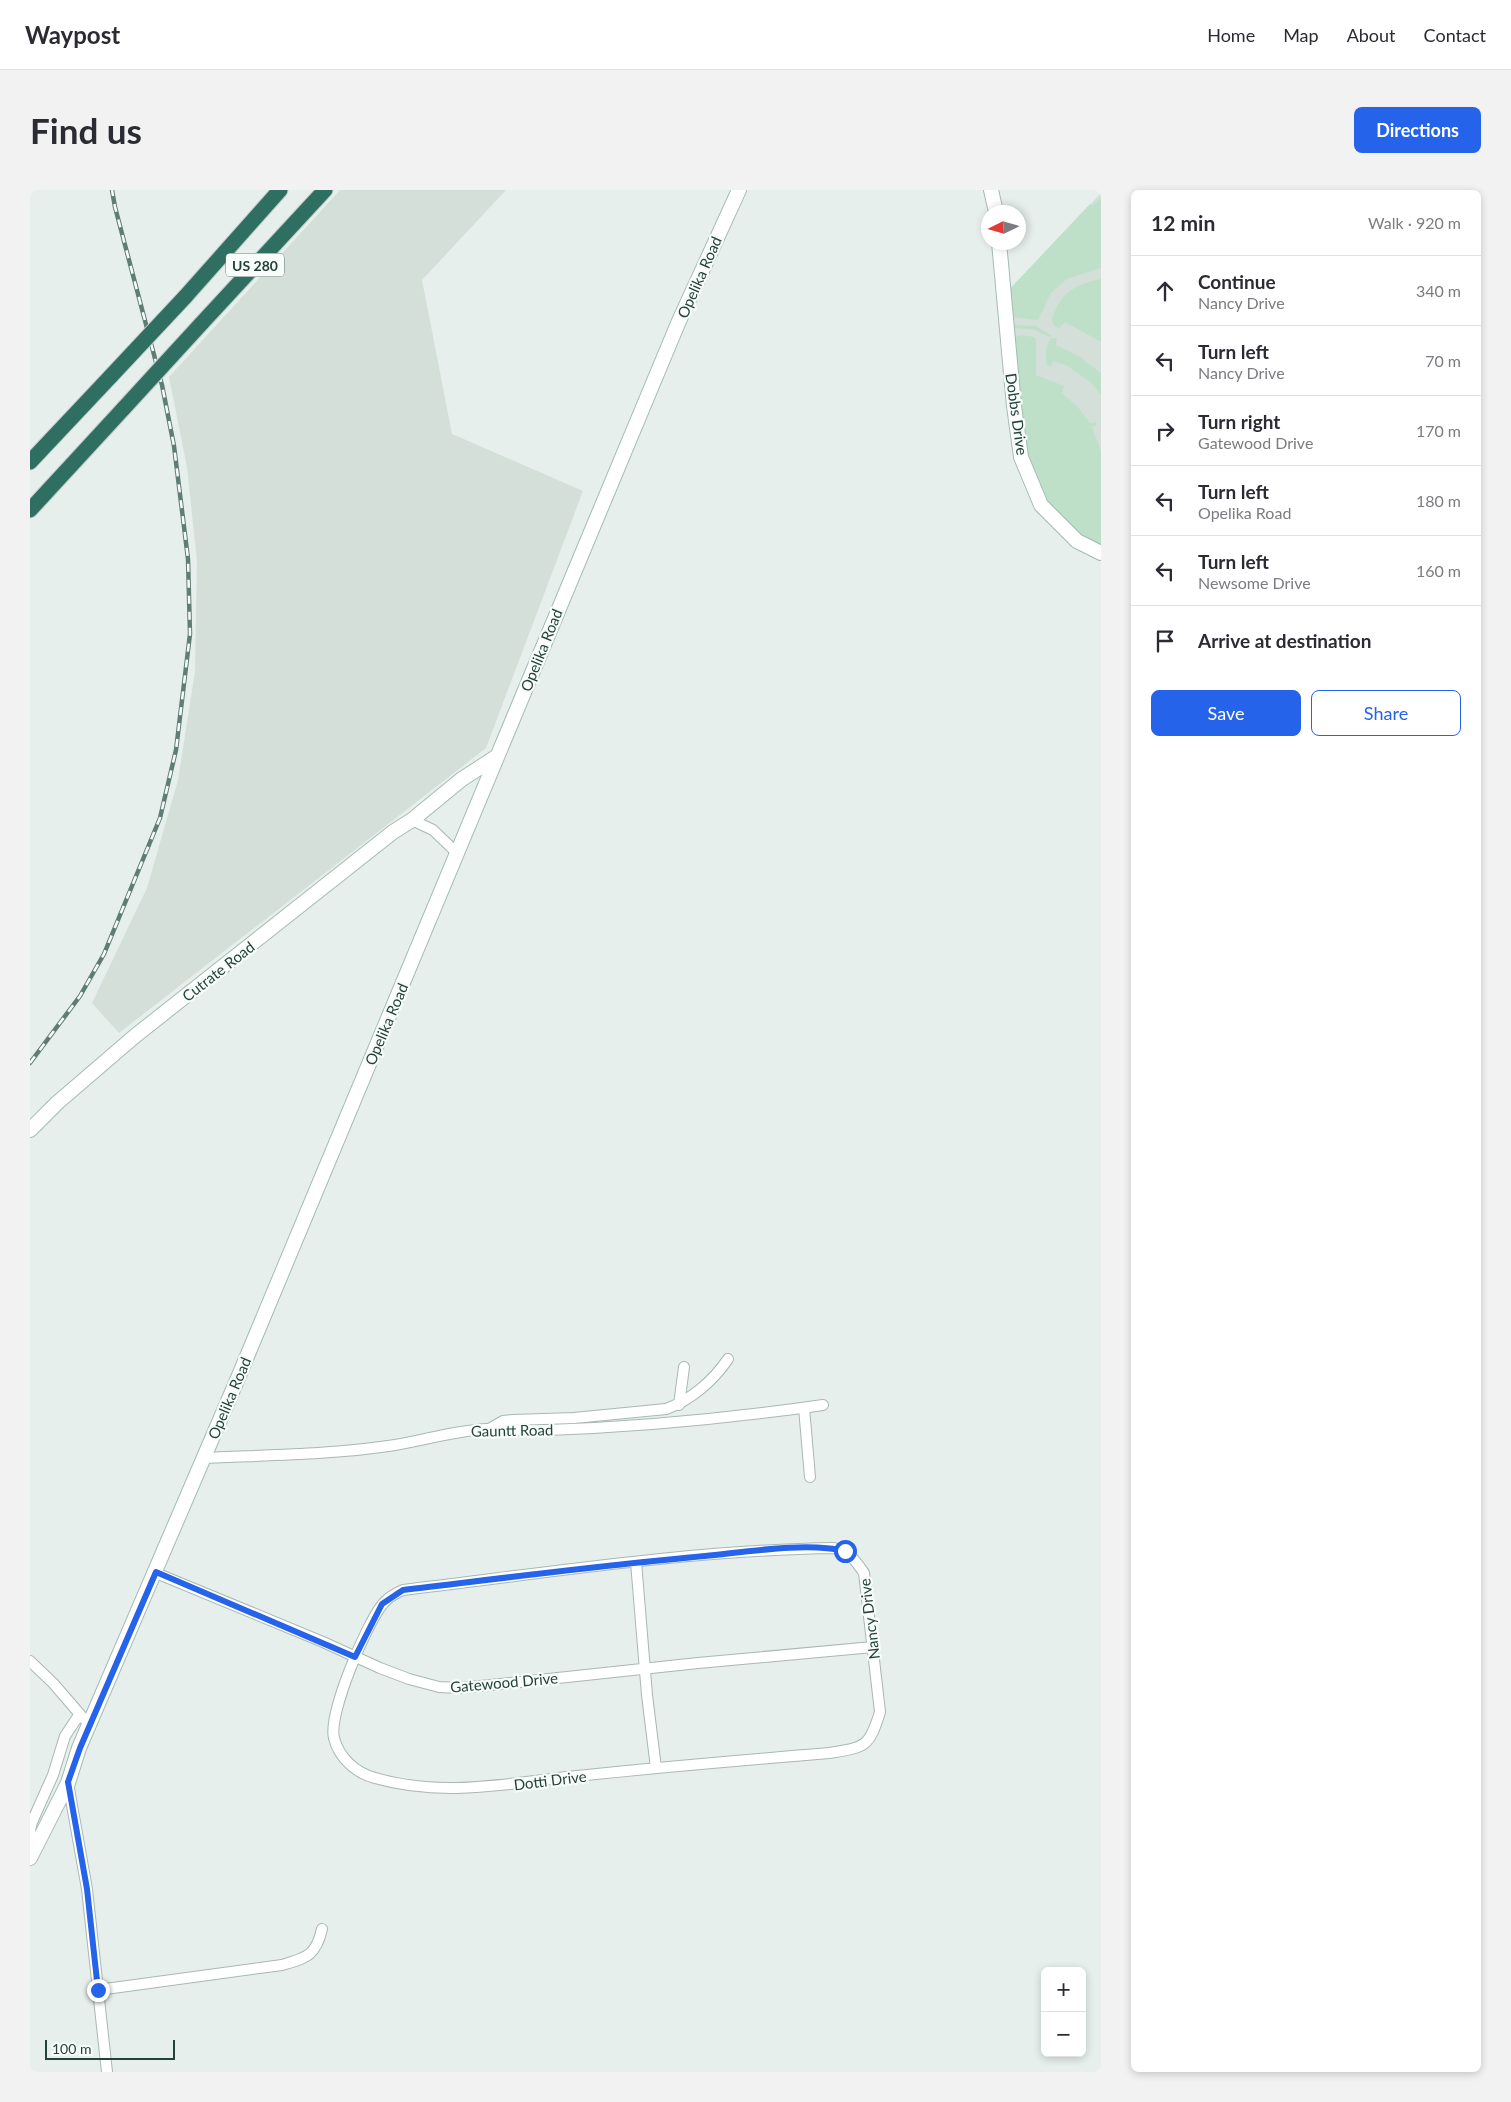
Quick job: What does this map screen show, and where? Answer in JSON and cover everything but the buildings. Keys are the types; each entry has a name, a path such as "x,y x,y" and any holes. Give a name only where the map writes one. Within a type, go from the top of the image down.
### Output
{"highway":[{"name":"US 280","path":"30,462 185,297 280,190"},
{"name":"US 280","path":"30,510 325,190"}],"main road":[{"name":"Opelika Road","path":"32,1854 68,1782 90,1724 156,1572 202,1458 679,322 740,190"},
{"path":"991,190 994,205"},
{"name":"Dobbs Drive","path":"1000,250 1014,406 1021,457 1040,505 1077,541 1101,553"},
{"name":"Cutrate Road","path":"30,1130 57,1103 135,1036 393,832 412,820 462,779 496,757"}],"street":[{"path":"412,820 433,830 457,853"},
{"path":"488,1429 504,1421 574,1418 666,1409 679,1404 708,1382 728,1359"},
{"path":"679,1404 684,1367"},
{"name":"Gauntt Road","path":"202,1458 345,1451 396,1445 447,1434 488,1429 547,1430 649,1424 823,1405"},
{"path":"804,1408 810,1477"},
{"name":"Nancy Drive","path":"355,1657 382,1604 403,1590 636,1562 775,1549 834,1548 845,1551 853,1557 864,1573 880,1712 868,1742"},
{"path":"636,1562 656,1768"},
{"name":"Gatewood Drive","path":"156,1572 409,1679 439,1687 460,1688 645,1668 873,1647"},
{"name":"Dotti Drive","path":"355,1657 334,1718 334,1738 342,1756 356,1770 374,1778 424,1788 474,1789 656,1768 829,1753 860,1748 868,1742"},
{"path":"30,1661 53,1683 78,1714 90,1724"},
{"path":"32,1854 30,1830 32,1822 52,1774 64,1736 78,1714"},
{"path":"68,1782 87,1889 108,2072"},
{"path":"98,1990 282,1965 310,1955 316,1947 322,1929"}],"shaded area":[{"path":"340,190 506,190 422,280 452,434 583,491 486,748 119,1033 92,1003 147,888 178,780 195,671 197,561 187,467 169,377"},
{"path":"1101,193 1101,551 1045,504 1005,294"}],"green space":[{"path":"1101,198 1101,268 1067,279 1051,293 1038,320 1012,317 1007,292 1090,204 1092,206"},
{"path":"1101,279 1101,342 1065,322 1059,328 1054,326 1052,321 1053,315 1058,304 1068,293 1080,285"},
{"path":"1013,325 1036,326 1052,336 1049,337 1035,330 1014,328"},
{"path":"1020,335 1036,339 1036,375 1064,386 1062,393 1078,407 1090,423 1096,422 1096,425 1092,427 1101,451 1101,550 1089,544 1044,501 1025,458 1014,337"},
{"path":"1051,338 1057,338 1056,345 1080,357 1101,373 1101,395 1092,384 1068,366 1053,361 1051,366 1047,366 1046,352"}],"railway":[{"path":"30,1063 80,996 104,954 160,818 176,750 190,634 188,559 174,446 162,385 112,190"}],"route":[{"path":"98,1990 87,1889 68,1782 90,1724 156,1572 355,1657 382,1604 403,1590 636,1562 775,1549 834,1548 845,1551"}]}
